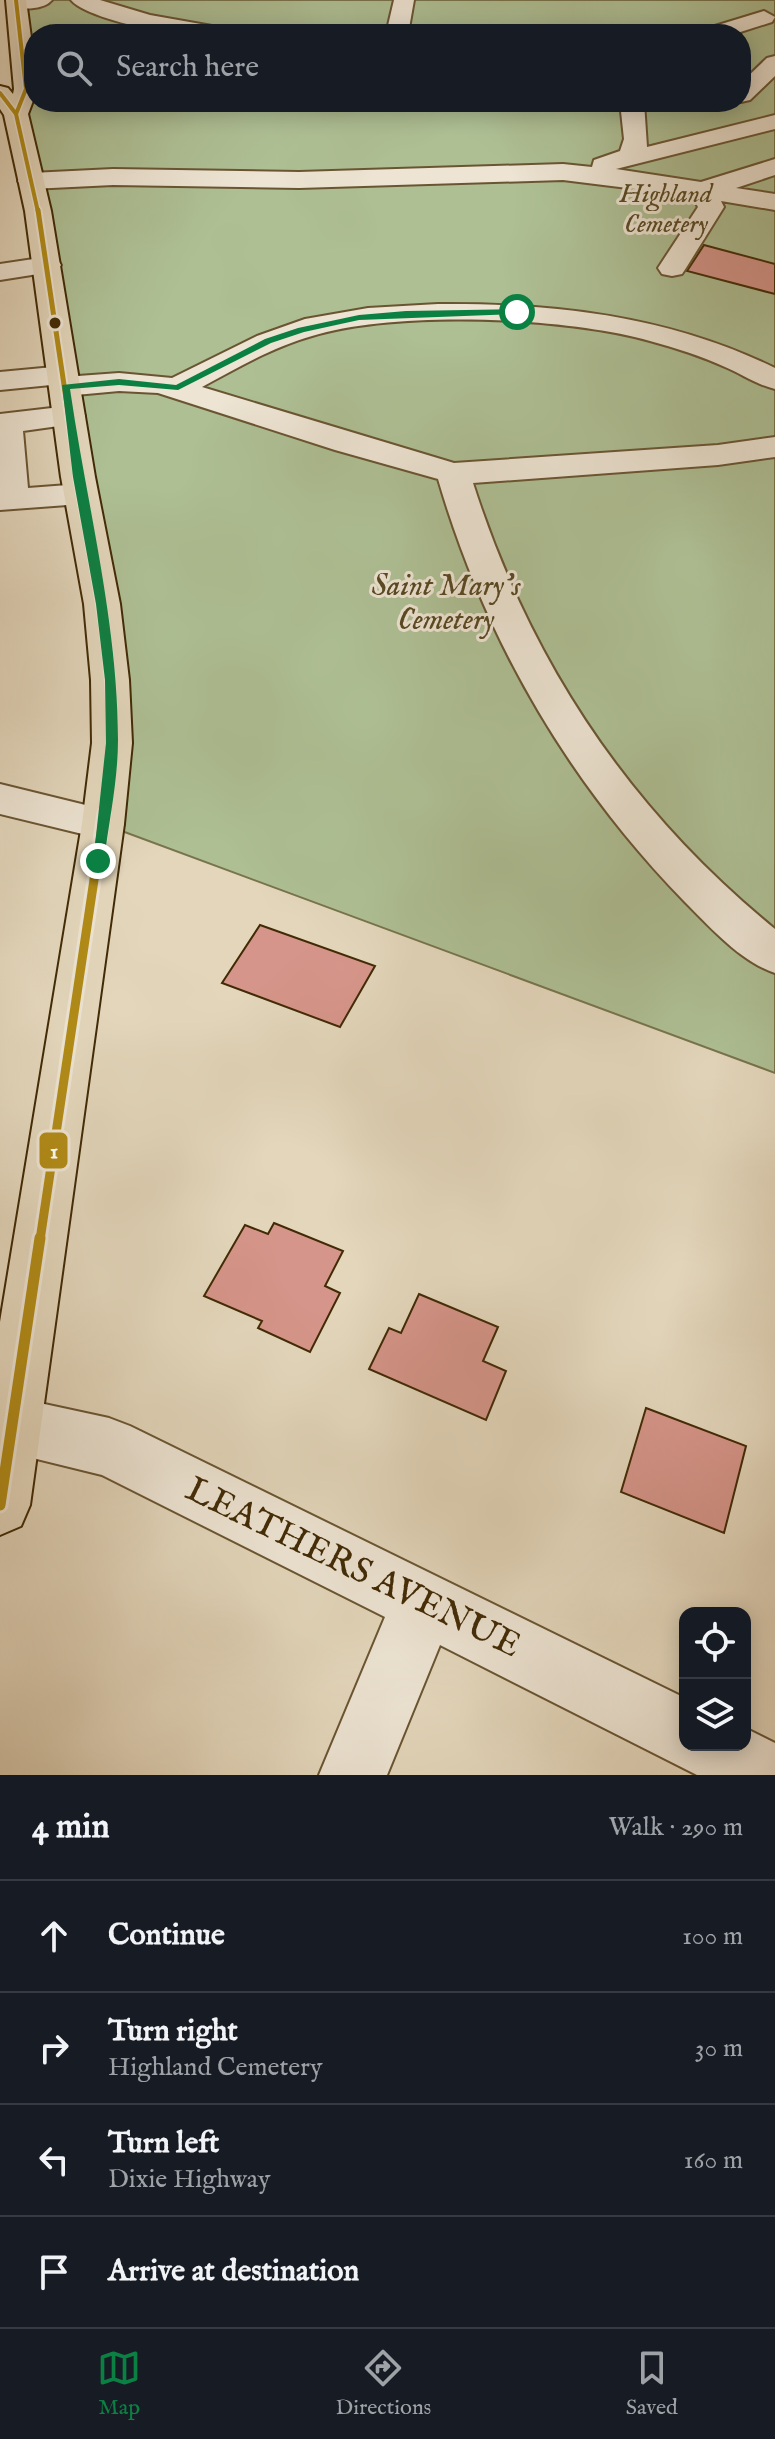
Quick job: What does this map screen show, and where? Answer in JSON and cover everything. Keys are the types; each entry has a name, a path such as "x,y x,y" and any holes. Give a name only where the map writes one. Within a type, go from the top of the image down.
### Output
{"main road":[{"path":"16,1 24,71"},
{"path":"0,93 16,114 47,265 81,494 102,604 110,680 112,743 103,824 0,1505"},
{"path":"16,114 24,94"}],"street":[{"path":"16,1 42,0"},
{"path":"81,0 100,8 167,24"},
{"path":"399,24 404,0"},
{"path":"732,24 761,9 764,48 751,75"},
{"path":"751,99 775,111"},
{"path":"626,160 635,150 637,142 633,112"},
{"path":"31,181 113,177 299,180 563,172 626,160 775,122"},
{"path":"702,190 775,167"},
{"path":"563,172 775,202"},
{"path":"672,268 711,207 702,190"},
{"path":"0,272 47,265"},
{"path":"178,387 268,341 301,329 359,318 468,312 570,316 667,335 722,354 775,380"},
{"path":"0,381 66,393"},
{"path":"81,494 6,500 3,424 66,393 119,382 178,387 346,443 453,473 565,467 775,447"},
{"path":"453,473 466,525 499,608 541,686 618,797 679,870 743,931 775,955"},
{"path":"0,799 103,824"},
{"name":"LEATHERS AVENUE","path":"12,1426 109,1447 679,1730"},
{"path":"353,1775 405,1653 422,1601"},
{"path":"720,1751 768,1775"}],"green space":[{"name":"Saint Mary’s Cemetery","path":"16,0 775,0 775,1073 103,824 112,743 16,114"}],"building":[{"path":"704,245 775,264 775,294 687,271"},
{"path":"260,925 375,966 340,1027 222,983"},
{"path":"274,1223 343,1251 325,1286 340,1293 310,1352 258,1328 262,1321 204,1296 245,1225 268,1234"},
{"path":"419,1294 498,1327 483,1361 506,1371 486,1420 369,1369 389,1328 401,1333"},
{"path":"646,1408 746,1446 724,1533 621,1492"}],"transit line":[{"name":"1","path":"16,0 24,71"},
{"name":"1","path":"0,93 16,114 38,211 78,477 102,604 110,680 112,743 103,824 0,1505"},
{"name":"1","path":"16,114 24,94"}],"route":[{"path":"98,861 112,743 110,680 102,604 65,387 119,382 178,387 268,341 301,329 359,318 517,312"}],"park label":[{"name":"Highland Cemetery","path":"666,209"}]}
